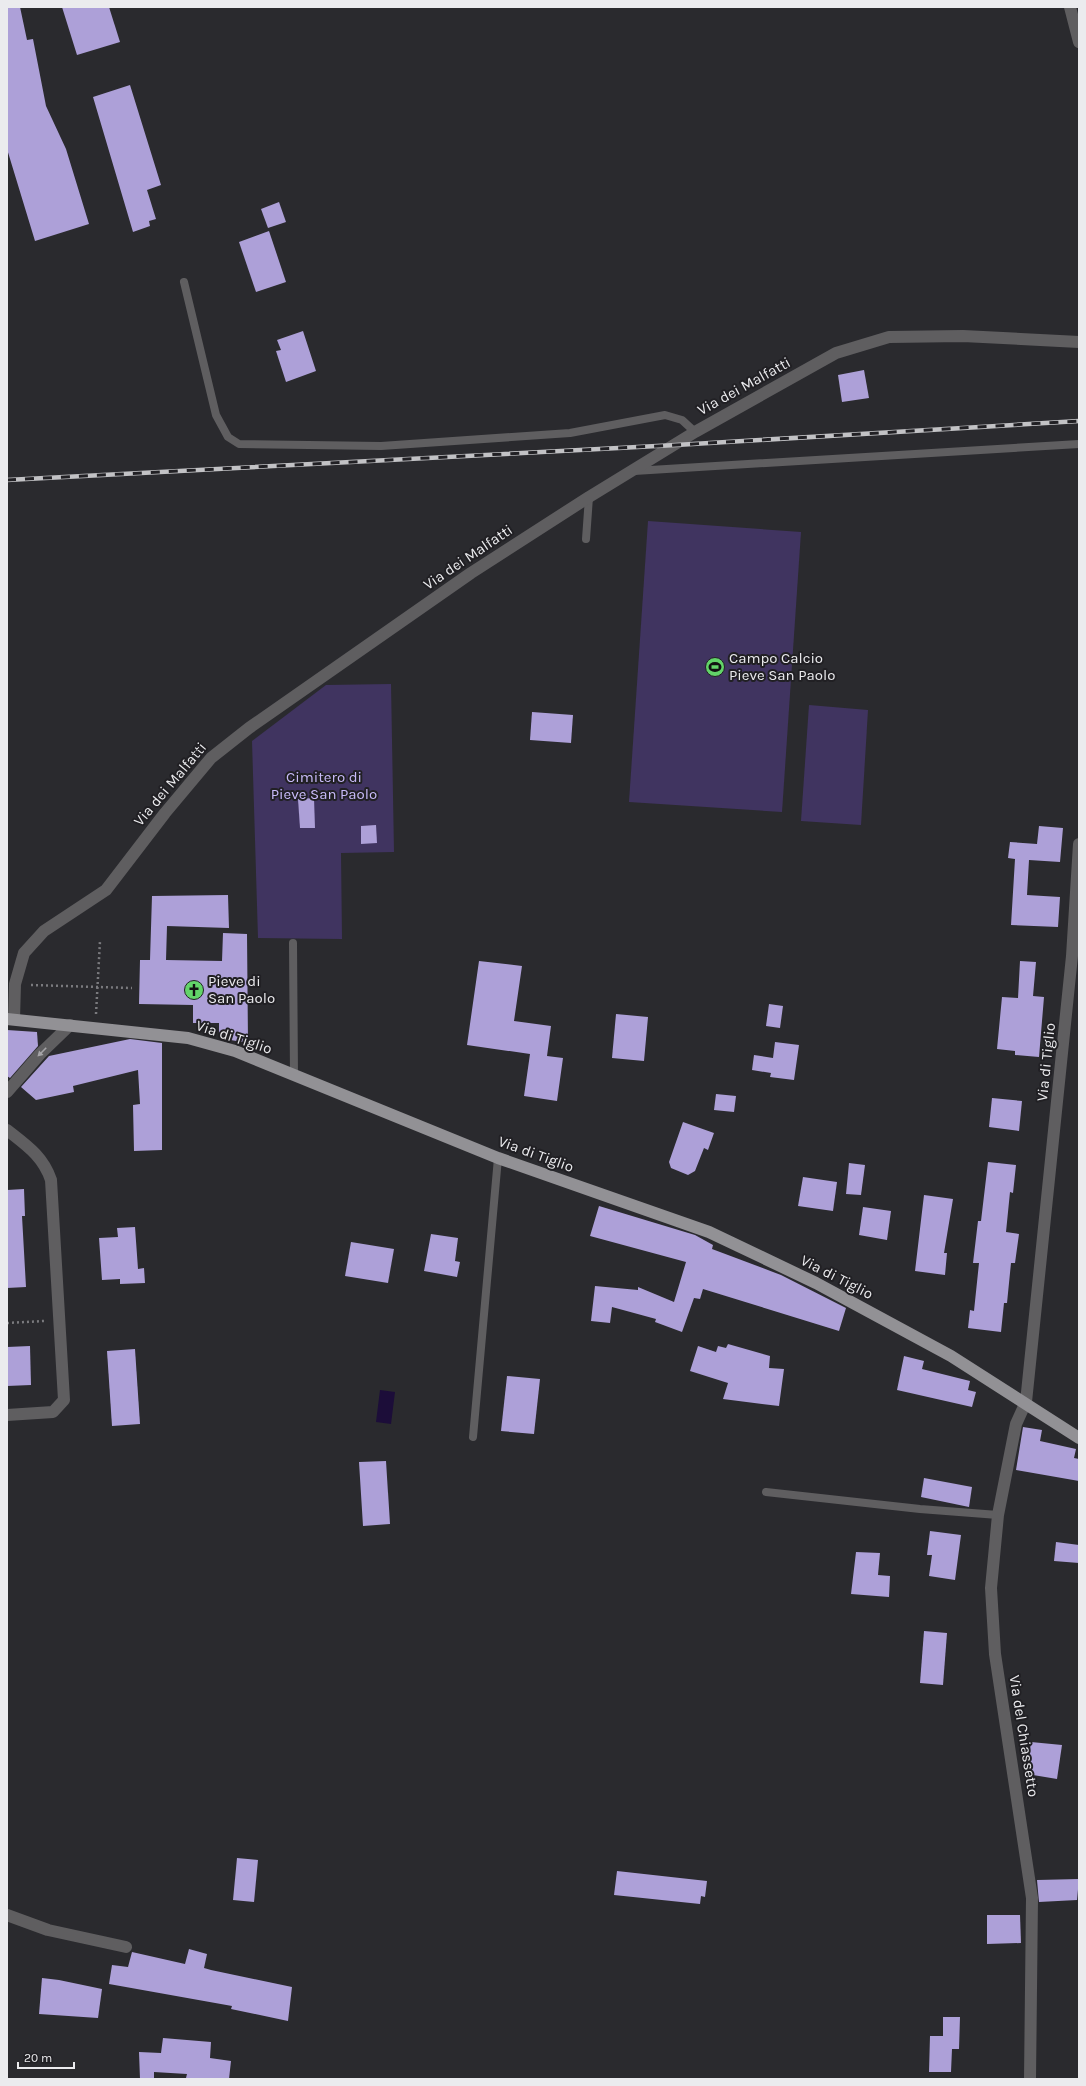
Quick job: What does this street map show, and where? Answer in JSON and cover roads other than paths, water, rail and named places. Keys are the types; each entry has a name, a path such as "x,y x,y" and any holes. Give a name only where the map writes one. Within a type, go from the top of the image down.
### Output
{"main road":[{"name":"Via di Tiglio","path":"10,1019 188,1038 235,1051 498,1158 709,1232 816,1283 951,1356 1026,1402 1079,1438"}],"street":[{"path":"1070,7 1079,42"},
{"name":"Via dei Malfatti","path":"10,1019 15,984 24,954 44,931 106,890 165,812 211,758 249,728 471,573 589,497 695,432 836,353 889,337 963,336 1079,342"},
{"name":"Via di Tiglio","path":"1026,1402 1072,956 1079,844"},
{"path":"7,1092 40,1054 70,1025"},
{"path":"7,1130 35,1151 47,1166 51,1180 58,1320 64,1400 53,1412 7,1415"},
{"name":"Via del Chiassetto","path":"1026,1402 1016,1424 998,1515 990,1588 995,1654 1032,1898 1030,2079"},
{"path":"7,1915 48,1930 126,1947"}],"lane":[{"path":"184,282 216,415 228,437 239,444 389,445 570,433 665,416 682,420 695,432"},
{"path":"633,471 1079,444"},
{"path":"586,539 589,497"},
{"path":"292,942 294,1074"},
{"path":"473,1437 498,1158"},
{"path":"766,1492 920,1509 998,1515"}],"railway":[{"path":"7,480 676,445 1079,421"}],"place":[{"name":"Campo Calcio Pieve San Paolo","path":"715,667"},
{"name":"Pieve di San Paolo","path":"194,990"}],"park label":[{"name":"Cimitero di Pieve San Paolo","path":"324,786"}]}
